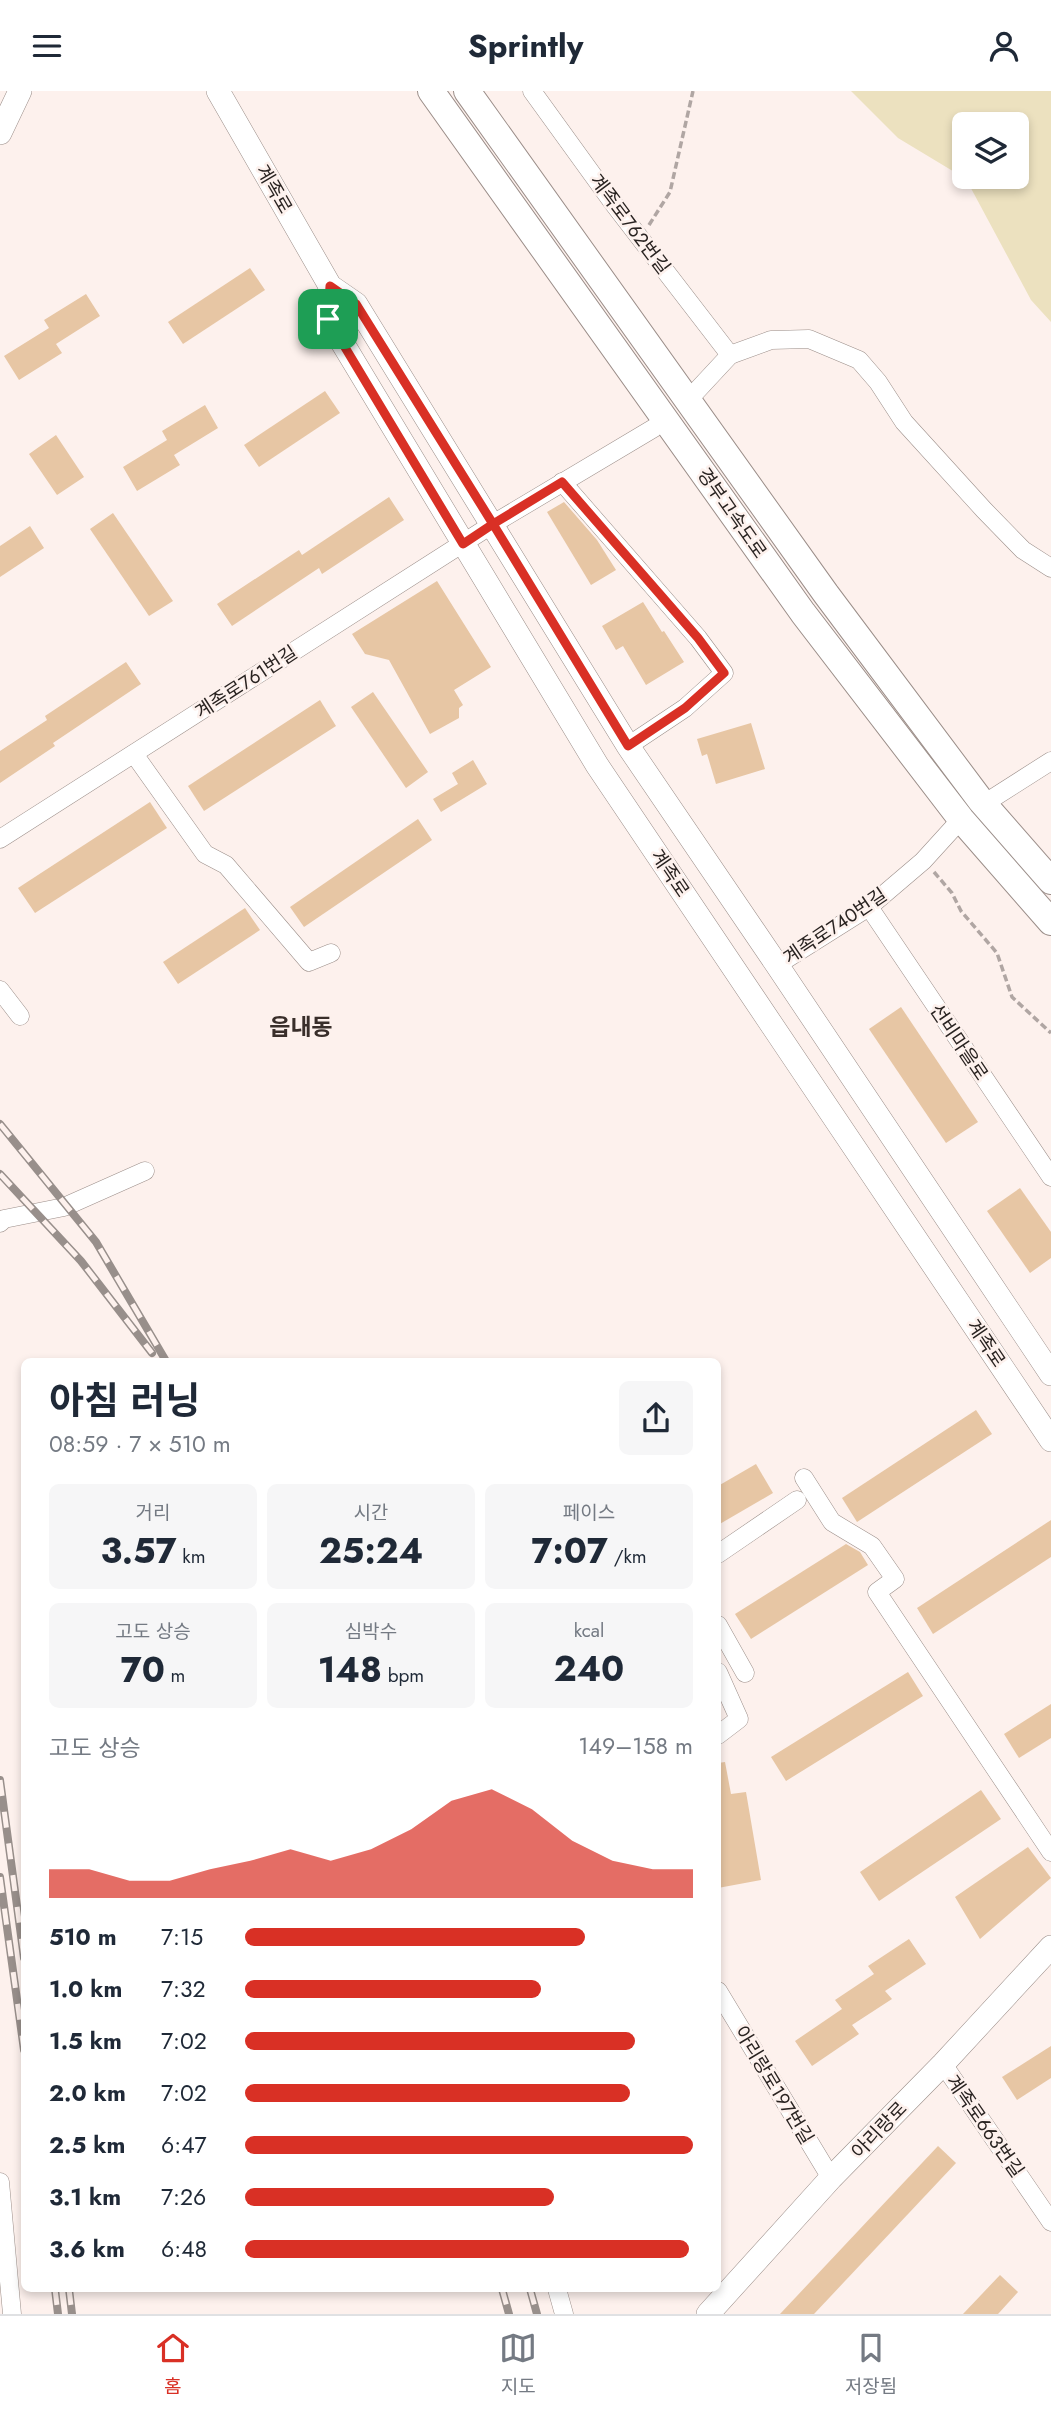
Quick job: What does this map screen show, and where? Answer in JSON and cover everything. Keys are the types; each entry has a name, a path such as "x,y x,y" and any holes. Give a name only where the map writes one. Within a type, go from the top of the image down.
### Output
{"highway":[{"name":"경부고속도로","path":"431,91 803,613 961,819 1051,922"},
{"name":"경부고속도로","path":"467,91 826,594 981,801 1051,881"}],"main road":[{"path":"0,133 20,91"},
{"name":"계족로","path":"218,91 330,286 356,304 628,746 1051,1374"},
{"name":"계족로","path":"330,286 328,319 605,776 1051,1440"},
{"name":"아리랑로","path":"708,2314 831,2178 943,2064 1051,1947"}],"street":[{"name":"계족로762번길","path":"532,91 730,355"},
{"path":"690,398 730,355 771,340 809,339 859,360 878,382 904,422 955,478 1023,550 1051,568"},
{"path":"493,524 654,428"},
{"path":"562,482 698,638 724,673 685,708 628,746"},
{"name":"계족로761번길","path":"0,839 493,524"},
{"path":"134,754 205,854 226,865 309,962 331,953"},
{"path":"993,798 1051,761"},
{"name":"계족로740번길","path":"777,965 869,907 923,861 953,828"},
{"name":"선비마을로","path":"869,907 1051,1177"},
{"path":"0,991 20,1016"},
{"path":"0,1223 4,1219 64,1207 145,1171"},
{"path":"804,1478 832,1523 873,1546 895,1579 877,1591 1051,1852"},
{"path":"721,1552 797,1500"},
{"path":"721,1630 745,1673"},
{"path":"721,1679 739,1719 721,1733"},
{"name":"아리랑로197번길","path":"721,1996 831,2178"},
{"name":"계족로663번길","path":"943,2064 1051,2222"},
{"path":"0,2182 12,2314"},
{"path":"558,2292 564,2314"}],"path":[{"path":"640,238 670,193 692,91"},
{"path":"923,861 997,953 1012,997 1051,1033"}],"shaded area":[{"path":"851,91 1051,91 1051,322 1031,300 971,189 1029,189 1029,112 952,112 952,171 898,138"}],"building":[{"path":"250,268 265,290 183,344 168,322"},
{"path":"86,294 100,316 56,344 62,353 19,380 4,356 49,328 44,320"},
{"path":"325,391 340,413 259,467 244,445"},
{"path":"205,405 218,428 174,455 180,465 137,491 123,467 167,440 162,431"},
{"path":"56,435 84,477 57,495 29,454"},
{"path":"389,497 404,520 322,574 319,568 232,626 217,604 299,550 302,555"},
{"path":"564,502 597,540 616,570 591,585 547,512"},
{"path":"113,513 173,601 149,616 90,529"},
{"path":"30,526 44,548 0,577 0,546"},
{"path":"437,581 491,667 454,690 463,705 459,708 459,718 430,734 389,660 365,654 352,634"},
{"path":"643,602 684,662 646,685 623,646 616,650 602,626"},
{"path":"126,662 141,684 53,743 55,746 0,783 0,751 47,720 45,716"},
{"path":"373,692 428,772 406,788 351,707"},
{"path":"320,700 336,726 204,811 188,786"},
{"path":"751,723 765,769 716,784 707,754 702,756 697,739"},
{"path":"473,760 487,784 441,812 433,799 458,784 452,773"},
{"path":"150,802 167,828 35,913 18,888"},
{"path":"418,819 432,840 304,927 290,907"},
{"path":"245,908 260,930 178,984 163,962"},
{"path":"901,1007 978,1122 946,1143 869,1029"},
{"path":"1020,1188 1051,1232 1051,1258 1030,1273 987,1211"},
{"path":"976,1410 992,1434 857,1522 842,1498"},
{"path":"756,1464 773,1493 721,1523 721,1484"},
{"path":"1051,1520 1051,1557 933,1634 917,1608"},
{"path":"846,1544 860,1552 868,1565 751,1639 735,1614"},
{"path":"908,1672 923,1696 786,1781 771,1757"},
{"path":"1051,1704 1051,1738 1019,1758 1004,1734"},
{"path":"725,1762 731,1794 746,1792 761,1880 721,1887 721,1763"},
{"path":"981,1790 1001,1819 879,1901 860,1872"},
{"path":"1028,1847 1051,1878 980,1939 955,1897"},
{"path":"909,1939 926,1964 885,1991 892,1999 852,2025 859,2034 812,2066 795,2041 842,2009 835,2000 874,1974 868,1966"},
{"path":"1051,2046 1051,2078 1017,2100 1002,2077"},
{"path":"938,2146 956,2163 814,2314 780,2314"},
{"path":"1000,2275 1018,2292 998,2314 963,2314"}],"railway":[{"path":"0,1124 96,1242 164,1358"},
{"path":"0,1174 81,1261 152,1353"},
{"path":"0,1780 21,1936"},
{"path":"0,1877 21,2028"},
{"path":"55,2292 58,2314"},
{"path":"69,2292 72,2314"},
{"path":"503,2292 509,2314"},
{"path":"531,2292 537,2314"}],"district":[{"name":"읍내동","path":"301,1027"}],"route":[{"path":"328,319 330,286 356,304 493,524 562,482 698,638 724,673 685,708 628,746 493,524 463,544 328,319"}]}
